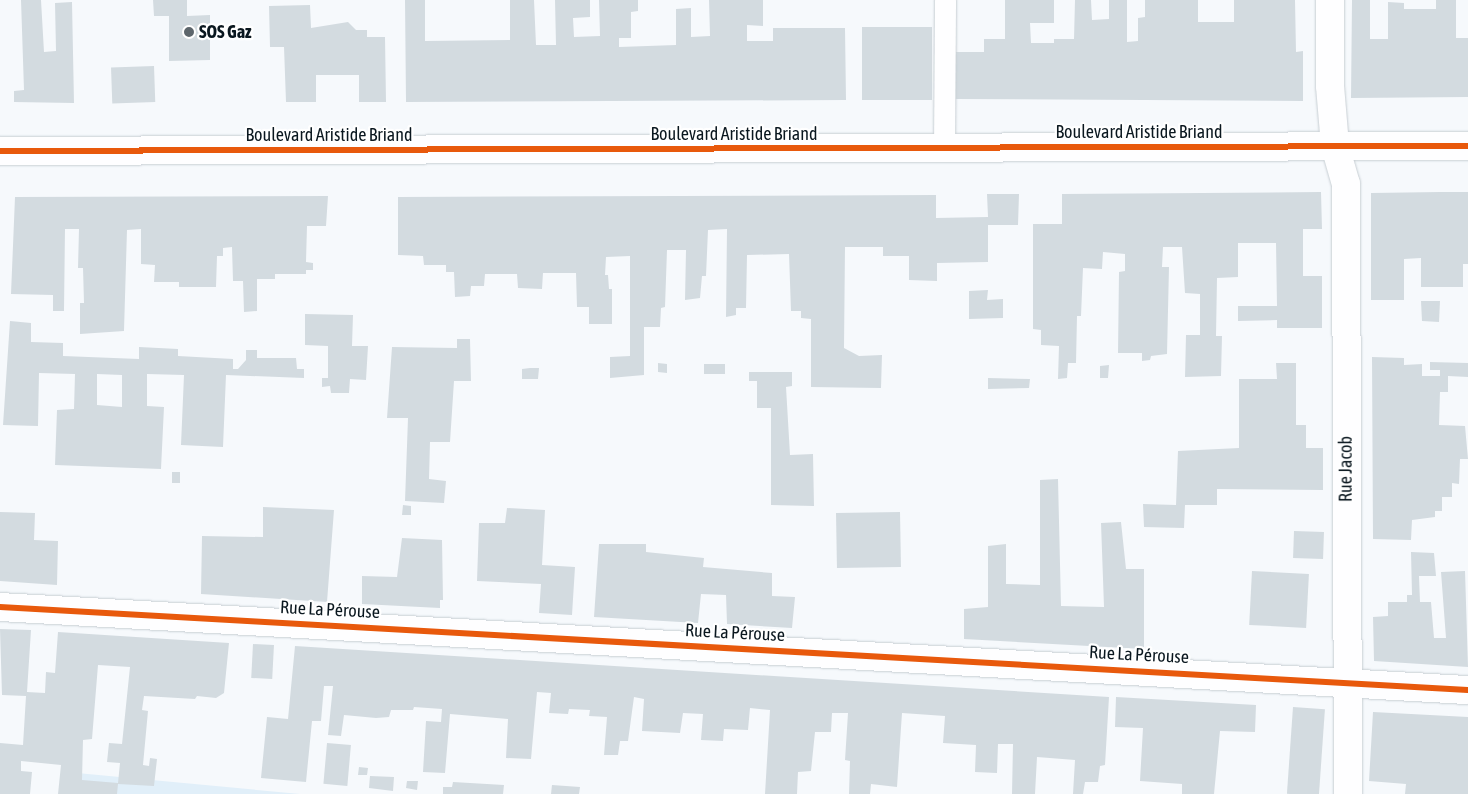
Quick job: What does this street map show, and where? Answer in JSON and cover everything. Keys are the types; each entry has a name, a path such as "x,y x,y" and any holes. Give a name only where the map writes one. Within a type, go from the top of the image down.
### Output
{"street":[{"name":"Rue Jacob","path":"1330,0 1330,86 1335,146 1346,184 1348,794"},
{"name":"Boulevard Aristide Briand","path":"0,151 1468,146"},
{"name":"Rue La Pérouse","path":"0,607 1468,690"}],"lane":[{"path":"944,0 944,148"}],"shaded area":[{"path":"77,773 300,794 76,794"}],"building":[{"path":"21,0 41,0 44,52 56,51 55,3 72,2 74,103 14,102 14,91 24,90"},
{"path":"153,0 187,0 187,16 210,15 210,60 169,61 169,16 154,16"},
{"path":"405,0 425,0 425,41 510,40 510,0 534,0 536,45 556,45 555,0 590,0 590,17 573,18 574,37 600,36 599,0 638,0 638,11 631,12 631,38 619,38 619,47 676,45 676,9 691,8 691,37 710,36 709,0 763,0 763,26 747,25 747,41 773,41 773,28 845,28 846,100 406,102"},
{"path":"1005,0 1054,0 1054,23 1030,23 1031,43 1054,43 1054,39 1074,39 1075,0 1091,0 1092,20 1109,19 1109,0 1127,0 1127,42 1138,41 1138,18 1145,17 1145,0 1198,0 1198,22 1234,22 1234,0 1295,0 1296,52 1303,51 1303,101 955,99 955,52 984,52 984,39 1005,39"},
{"path":"1352,0 1370,0 1370,39 1388,39 1388,2 1404,3 1404,9 1436,9 1436,0 1456,0 1456,38 1468,38 1468,97 1351,98"},
{"path":"310,5 311,28 348,22 356,30 367,30 367,37 385,37 386,102 359,102 359,75 316,75 316,102 286,102 284,47 270,47 269,6"},
{"path":"862,27 932,27 932,100 862,100"},
{"path":"154,66 155,102 112,103 111,68"},
{"path":"1321,192 1322,229 1303,229 1303,276 1322,276 1322,328 1277,328 1277,320 1238,321 1238,306 1277,306 1276,243 1238,243 1238,277 1217,278 1216,336 1222,336 1221,376 1185,377 1186,335 1200,335 1200,294 1185,293 1182,247 1163,247 1162,267 1169,267 1167,354 1151,356 1150,360 1142,361 1142,353 1118,353 1119,272 1125,271 1125,254 1103,252 1102,269 1083,268 1081,316 1077,316 1076,363 1068,363 1067,378 1058,379 1059,346 1041,345 1041,330 1033,329 1033,224 1062,224 1062,194"},
{"path":"1468,192 1468,264 1463,264 1463,287 1421,287 1421,258 1404,259 1404,300 1371,300 1371,193"},
{"path":"987,194 1019,194 1018,225 988,225 988,262 937,263 937,281 909,280 909,256 883,256 883,247 845,247 844,348 859,356 882,355 881,388 811,387 811,319 801,318 801,311 791,311 789,254 747,255 746,308 736,308 736,315 726,317 727,229 708,230 706,276 702,276 700,298 685,300 686,250 667,250 665,307 661,308 660,327 644,327 644,375 610,378 610,357 630,356 630,256 606,257 605,275 608,275 609,289 612,289 612,324 589,324 589,307 577,307 576,273 543,273 542,289 518,288 517,274 485,274 484,286 471,286 470,296 455,297 454,272 446,272 446,265 424,265 423,256 398,255 398,197 936,195 936,218 988,217"},
{"path":"328,196 326,226 307,226 306,262 313,263 313,270 306,270 306,274 275,274 275,279 257,279 257,311 244,312 243,281 233,281 232,247 223,248 223,256 217,256 216,287 179,287 179,282 154,282 155,265 141,264 141,229 127,230 124,331 80,334 80,303 84,303 83,268 78,268 79,229 65,229 64,311 53,311 53,295 11,294 15,197"},
{"path":"988,290 987,300 1003,299 1003,318 969,319 969,291"},
{"path":"1421,301 1440,301 1439,322 1422,321"},
{"path":"305,314 353,315 352,346 368,346 366,380 350,379 349,393 331,393 330,386 322,387 322,378 328,378 328,346 305,345"},
{"path":"10,321 31,323 31,342 63,343 63,356 139,359 139,347 178,349 178,356 233,359 233,369 238,369 246,360 246,350 257,350 257,358 296,358 297,369 304,369 304,378 226,375 223,447 181,445 184,375 147,374 147,406 164,407 161,469 55,465 57,410 74,409 75,374 39,373 38,426 3,425","holes":["97,374 122,375 122,407 97,405"]},
{"path":"457,339 470,339 471,381 454,381 450,442 430,442 429,479 446,481 444,503 405,501 408,418 387,418 392,347 457,348"},
{"path":"1372,357 1404,358 1404,365 1422,364 1422,376 1440,376 1440,370 1430,370 1430,362 1468,363 1468,377 1448,376 1448,392 1440,392 1439,425 1465,426 1468,459 1460,459 1459,484 1452,483 1452,497 1442,497 1442,511 1435,511 1435,517 1412,520 1411,540 1373,539"},
{"path":"658,363 667,364 667,373 658,372"},
{"path":"1276,363 1296,363 1296,425 1306,425 1306,448 1323,448 1323,490 1217,489 1217,505 1185,505 1184,528 1144,527 1143,504 1176,505 1178,451 1239,448 1239,379 1277,379"},
{"path":"704,364 725,364 725,374 704,374"},
{"path":"1109,365 1108,378 1100,378 1100,366"},
{"path":"539,368 538,379 522,379 522,369"},
{"path":"749,372 792,372 792,386 786,387 790,455 813,454 814,506 771,505 771,408 757,408 757,381 749,381"},
{"path":"988,378 1030,379 1029,388 988,389"},
{"path":"172,472 180,472 180,483 172,483"},
{"path":"1058,479 1061,606 1104,607 1101,523 1121,522 1126,569 1144,569 1144,649 964,639 964,609 988,607 988,546 1006,544 1006,584 1040,585 1040,480"},
{"path":"403,505 411,506 411,515 402,515"},
{"path":"263,507 334,510 327,602 201,594 202,536 263,537"},
{"path":"507,508 545,510 542,565 575,567 572,615 539,613 541,584 477,581 479,523 505,523"},
{"path":"0,512 35,513 34,540 58,541 57,585 0,581"},
{"path":"900,512 901,567 837,568 836,513"},
{"path":"1294,531 1324,532 1323,559 1293,558"},
{"path":"402,538 442,540 443,600 440,600 440,608 362,604 362,576 397,577"},
{"path":"599,544 646,544 646,552 704,558 703,567 772,573 772,596 795,597 792,628 727,624 726,595 701,594 698,623 594,617"},
{"path":"1411,552 1434,553 1436,576 1419,576 1420,602 1431,602 1434,638 1446,638 1441,572 1465,571 1468,667 1374,661 1373,617 1388,616 1388,602 1407,602 1407,595 1412,595"},
{"path":"1252,571 1309,574 1306,628 1249,625"},
{"path":"0,629 31,630 27,692 45,693 46,672 55,673 58,632 229,643 224,693 216,698 197,696 195,699 144,696 142,710 148,711 143,765 149,766 150,758 157,759 154,786 118,784 117,794 58,794 61,765 21,761 21,771 32,772 30,794 0,794 0,743 23,745 26,696 2,695","holes":["98,665 130,667 122,744 109,743 107,762 120,763 118,783 82,780 83,740 92,739"]},
{"path":"253,644 274,645 272,679 251,678"},
{"path":"295,646 1109,697 1105,765 1100,766 1098,782 1085,782 1083,794 1073,794 1075,760 1037,757 1035,794 1012,794 1013,744 998,744 997,773 975,772 976,745 943,743 945,716 902,713 897,787 871,784 870,794 849,794 850,761 845,760 848,713 832,713 831,732 815,732 811,771 798,772 797,794 765,794 770,710 750,708 748,730 724,729 723,741 701,740 703,714 683,713 680,733 642,731 644,699 634,697 628,741 620,741 618,755 604,755 607,717 589,716 590,710 569,709 568,714 549,713 551,693 537,692 531,759 506,758 508,719 450,714 445,773 423,772 426,721 441,722 442,709 414,707 413,710 391,710 389,717 376,718 344,715 341,736 328,735 333,686 324,686 321,721 312,721 306,782 261,778 267,717 288,719"},
{"path":"1116,697 1256,705 1255,732 1220,731 1214,794 1182,794 1182,784 1140,781 1143,728 1115,727"},
{"path":"1293,707 1325,709 1319,794 1287,794"},
{"path":"1373,712 1468,717 1468,794 1405,794 1406,784 1369,781"},
{"path":"327,743 351,745 347,786 323,784"},
{"path":"359,767 368,768 367,775 358,775"},
{"path":"370,776 394,777 393,791 369,788"},
{"path":"407,781 418,781 417,790 406,788"},
{"path":"453,782 504,785 503,794 443,794 443,787 452,787"},
{"path":"552,785 580,787 579,794 551,794"}],"cycle path":[{"path":"0,151 1468,146"},
{"path":"0,607 1468,690"}],"place":[{"name":"SOS Gaz","path":"189,32"}]}
